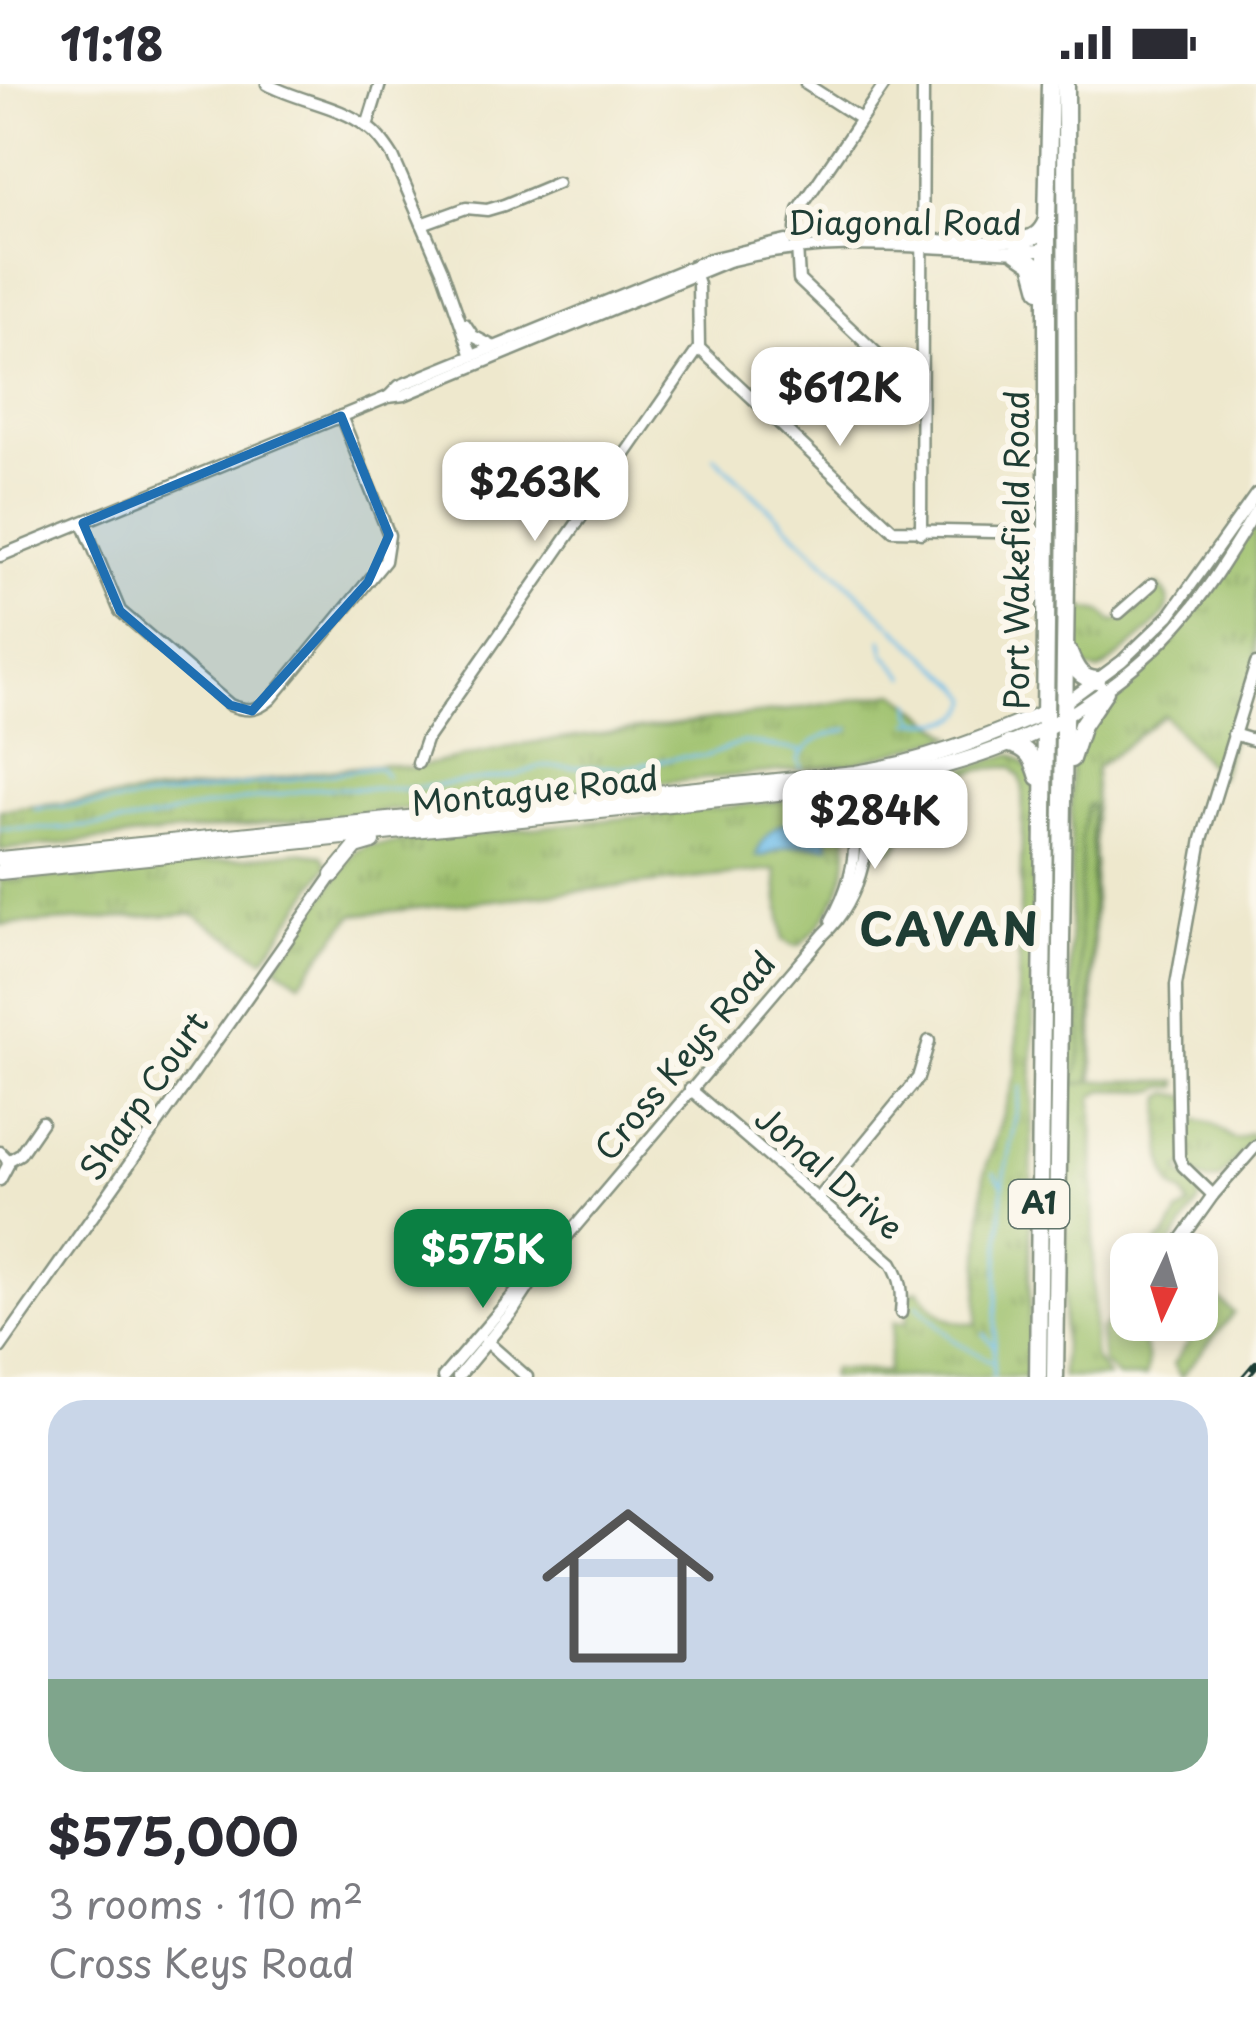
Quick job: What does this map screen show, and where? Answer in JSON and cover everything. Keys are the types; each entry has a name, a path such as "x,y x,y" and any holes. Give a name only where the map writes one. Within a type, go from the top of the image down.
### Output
{"highway":[{"name":"Port Wakefield Road","path":"1037,1377 1050,84"},
{"name":"Port Wakefield Road","path":"1055,1377 1067,511 1066,84"},
{"path":"1066,128 1057,232 1047,247 1054,255 1066,305"},
{"path":"1046,220 1043,230 1017,247 1036,272 1048,338"},
{"path":"1048,449 1054,426 1067,426"},
{"path":"1047,533 1058,528 1067,511"},
{"path":"1064,821 1074,744 1101,685 1079,674 1065,641"},
{"path":"1009,744 1029,753 1044,795"}],"main road":[{"name":"Montague Road","path":"0,872 854,786 906,776 1009,744 1064,710"},
{"name":"Montague Road","path":"0,859 779,782 892,766 1045,720"},
{"path":"862,806 880,790 929,776 955,761"},
{"path":"779,782 845,781 854,786 892,766"},
{"path":"827,789 839,799 854,838"},
{"path":"333,875 362,844 428,829"},
{"path":"276,844 327,851 334,863 333,875"}],"street":[{"path":"267,84 367,126 393,157 460,316 472,356 494,352"},
{"path":"367,126 380,84"},
{"path":"806,84 859,118"},
{"path":"885,84 799,210 799,280 921,395"},
{"path":"921,533 923,84"},
{"path":"422,224 466,208 504,206 556,183"},
{"name":"Diagonal Road","path":"0,556 388,397 404,395 494,352 748,248 797,243 1047,247"},
{"path":"418,763 426,740 699,348 689,272"},
{"name":"Diagonal Road","path":"494,352 670,284 689,272"},
{"path":"670,284 696,301"},
{"path":"460,316 473,336 494,352"},
{"path":"699,348 893,530 1047,533"},
{"name":"Diagonal Road","path":"388,397 399,386 472,356"},
{"path":"82,523 114,599 128,620 230,705 252,711 262,707 385,561 389,535 341,416"},
{"path":"1101,685 1184,598 1256,494"},
{"path":"1064,710 1161,643 1189,611 1256,511"},
{"path":"1119,614 1152,584"},
{"path":"1184,598 1189,611"},
{"path":"1213,1195 1192,1177 1179,1157 1176,985 1202,839 1256,664"},
{"path":"1233,734 1256,741"},
{"name":"Cross Keys Road","path":"458,1377 523,1283 844,913 859,880 865,848 862,806 854,786"},
{"name":"Cross Keys Road","path":"824,934 847,888 853,864 850,799 854,786"},
{"name":"Sharp Court","path":"0,1348 333,875"},
{"path":"818,1198 918,1078 929,1041"},
{"name":"Jonal Drive","path":"690,1089 892,1263 903,1292 901,1313"},
{"path":"0,1180 7,1170 4,1157 20,1154 42,1122"},
{"path":"1186,1233 1256,1146"},
{"path":"483,1339 527,1377"},
{"name":"Cross Keys Road","path":"443,1377 483,1339"}],"highlighted area":[{"path":"341,416 389,535 368,582 252,711 230,705 120,611 83,523"}],"green space":[{"path":"1256,511 1256,665 1220,778 1164,715 1095,769 1093,1081 1178,1081 1178,1087 1103,1090 1093,1097 1094,1357 1108,1377 1062,1377 1071,760 1105,691 1161,643"},
{"path":"1158,585 1168,600 1162,617 1099,671 1084,668 1075,650 1075,606 1102,612 1113,622 1124,619"},
{"path":"896,693 953,736 850,764 0,850 0,810 387,764 411,768 530,743"},
{"path":"1012,754 1028,770 1036,793 1029,1377 830,1377 832,1369 887,1372 894,1322 907,1323 909,1293 919,1290 950,1320 977,1324 984,1174 1016,1074 1023,789 1011,767 958,777 936,793 894,850 877,850 871,820 874,802 901,788"},
{"path":"810,798 832,800 847,837 847,857 836,897 800,945 783,940 776,870 353,915 300,982 276,966 355,852 367,846"},
{"path":"1090,804 1091,1072 1090,1082 1076,1084 1073,1078 1082,1029 1081,840"},
{"path":"296,852 322,855 328,865 264,959 193,914 0,925 0,880"},
{"path":"1170,1093 1189,1097 1194,1119 1211,1123 1233,1138 1249,1133 1255,1137 1219,1179 1206,1181 1183,1166 1179,1170 1196,1188 1199,1202 1178,1233 1168,1233 1178,1214 1189,1206 1169,1181 1161,1130 1163,1097"},
{"path":"1218,1298 1234,1313 1218,1332"},
{"path":"1110,1320 1110,1341 1141,1341 1146,1377 1118,1377 1103,1363 1100,1330"},
{"path":"1189,1341 1211,1341 1181,1377 1173,1364"}],"water":[{"path":"806,811 827,830 829,846 791,846 756,856 771,832"}],"waterway":[{"path":"714,456 971,698 956,719 910,722"},
{"path":"882,639 885,654 906,677"},
{"path":"912,702 919,721"},
{"path":"801,768 798,759 814,742 850,729"},
{"path":"0,829 126,823 318,788 409,789 517,775 539,767 632,767 706,756 744,742 803,751"},
{"path":"34,809 124,802 373,768 380,768 386,777"},
{"path":"993,1377 1003,1185 1021,1087"},
{"path":"994,1173 1003,1185"},
{"path":"917,1304 953,1340 994,1363"},
{"path":"984,1334 994,1346"}],"railway":[{"path":"1245,1377 1256,1364"}],"district":[{"name":"CAVAN","path":"950,930"}]}
